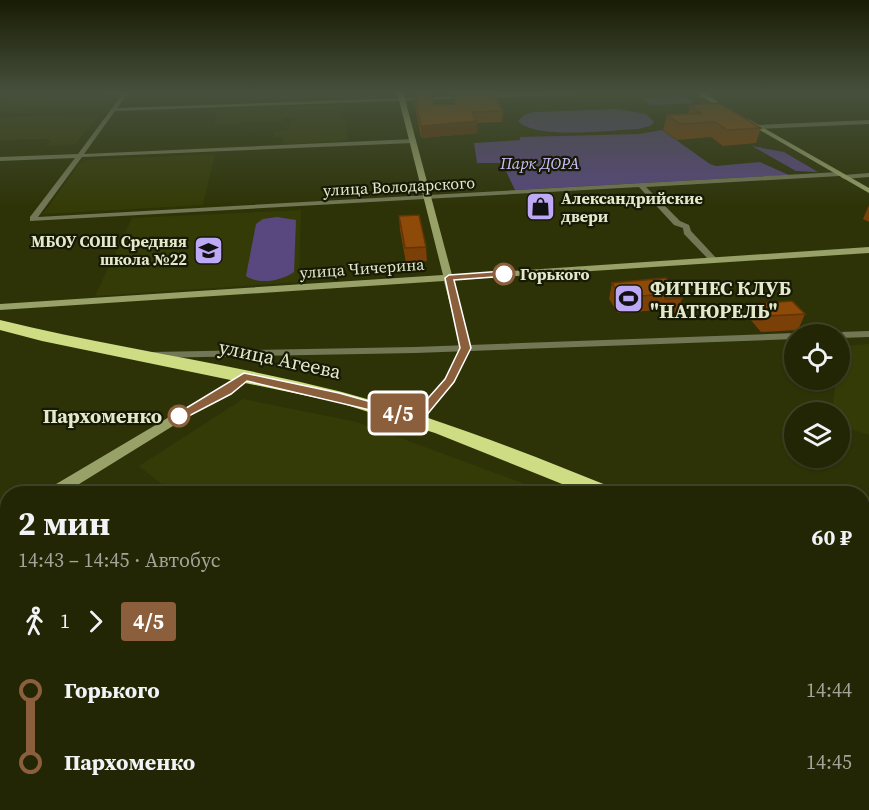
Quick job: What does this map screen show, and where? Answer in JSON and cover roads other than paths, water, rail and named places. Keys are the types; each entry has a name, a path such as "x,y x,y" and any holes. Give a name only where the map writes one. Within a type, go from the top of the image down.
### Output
{"highway":[{"name":"улица Агеева","path":"0,325 130,355 339,397 416,419 566,486"}],"main road":[{"path":"410,130 466,348 450,380 416,419"},
{"path":"763,130 869,191"},
{"name":"улица Чичерина","path":"0,307 869,250"},
{"path":"64,486 185,412 226,391 244,377"}],"street":[{"path":"77,156 98,130"},
{"path":"0,159 413,141"},
{"name":"улица Володарского","path":"77,156 33,219 869,175"},
{"path":"642,186 676,223 686,227 687,232 714,260"},
{"path":"850,335 869,334"},
{"path":"130,355 466,348 784,336"}],"place":[{"name":"Александрийские двери","path":"540,207"},
{"name":"МБОУ СОШ Средняя школа №22","path":"208,250"},
{"name":"Горького","path":"504,274"},
{"name":"ФИТНЕС КЛУБ \"НАТЮРЕЛЬ\"","path":"629,299"},
{"name":"Пархоменко","path":"179,416"}],"park label":[{"name":"Парк ДОРА","path":"540,163"}]}
